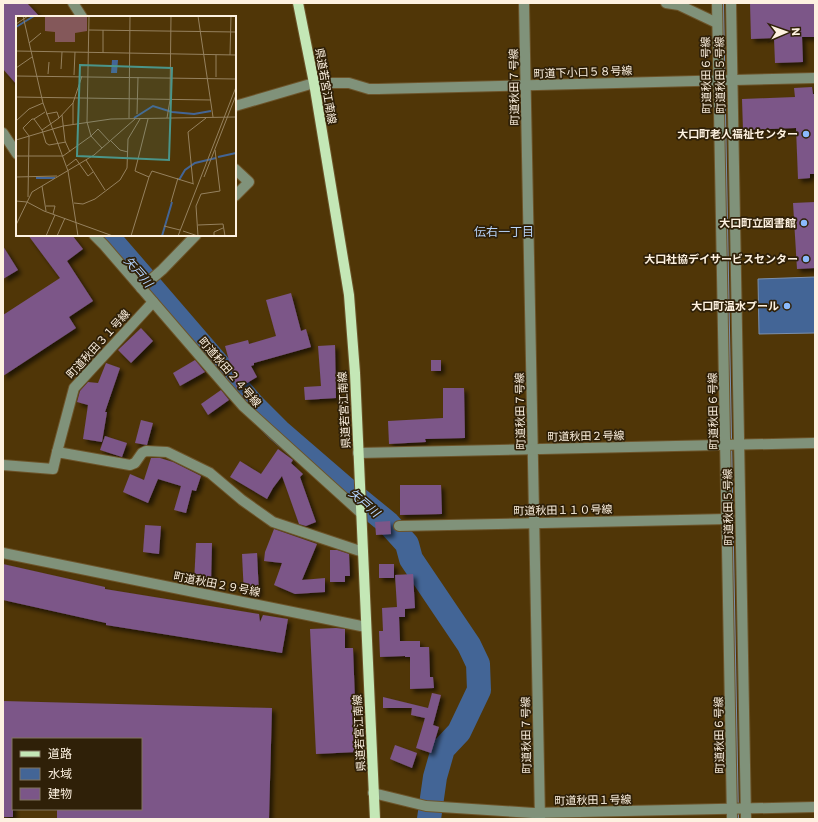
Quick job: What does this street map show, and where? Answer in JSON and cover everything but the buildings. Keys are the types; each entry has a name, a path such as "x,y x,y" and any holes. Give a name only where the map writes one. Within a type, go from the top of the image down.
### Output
{"main road":[{"name":"県道若宮江南線","path":"298,3 314,83 349,296 361,513 374,819"}],"street":[{"path":"73,3 81,16"},
{"name":"町道秋田７号線","path":"524,3 540,816"},
{"path":"666,3 679,5 718,23"},
{"name":"町道秋田６号線","path":"717,3 732,814"},
{"name":"町道秋田５号線","path":"731,3 746,814"},
{"name":"町道下小口５８号線","path":"236,106 314,83 349,83 378,90 815,78"},
{"path":"3,133 16,152"},
{"path":"236,170 249,182 236,195"},
{"name":"町道秋田２４号線","path":"95,236 253,417 361,513"},
{"path":"141,288 162,270 195,236"},
{"name":"町道秋田３１号線","path":"3,465 53,469 74,388 153,302"},
{"name":"町道秋田２号線","path":"358,453 815,443"},
{"path":"57,452 130,465 135,463 142,453 146,451 168,452 210,473 242,500 273,522 362,552"},
{"name":"町道秋田１１０号線","path":"399,526 727,519"},
{"name":"町道秋田２９号線","path":"3,553 366,627"},
{"name":"町道秋田１号線","path":"373,794 426,806 540,816 746,814 815,807"}],"water":[{"name":"大口町温水プール","path":"815,277 815,333 759,334 758,279"}],"waterway":[{"path":"722,3 737,819"},
{"name":"矢戸川","path":"110,239 253,405 279,431 388,523 407,544 411,559 469,645 478,664 479,690 459,732 443,749 435,777 429,819"}],"place":[{"name":"大口町老人福祉センター","path":"806,134"},
{"name":"大口町立図書館","path":"804,223"},
{"name":"大口社協デイサービスセンター","path":"806,259"},
{"name":"大口町温水プール","path":"787,306"}],"district":[{"name":"伝右一丁目","path":"504,232"}]}
